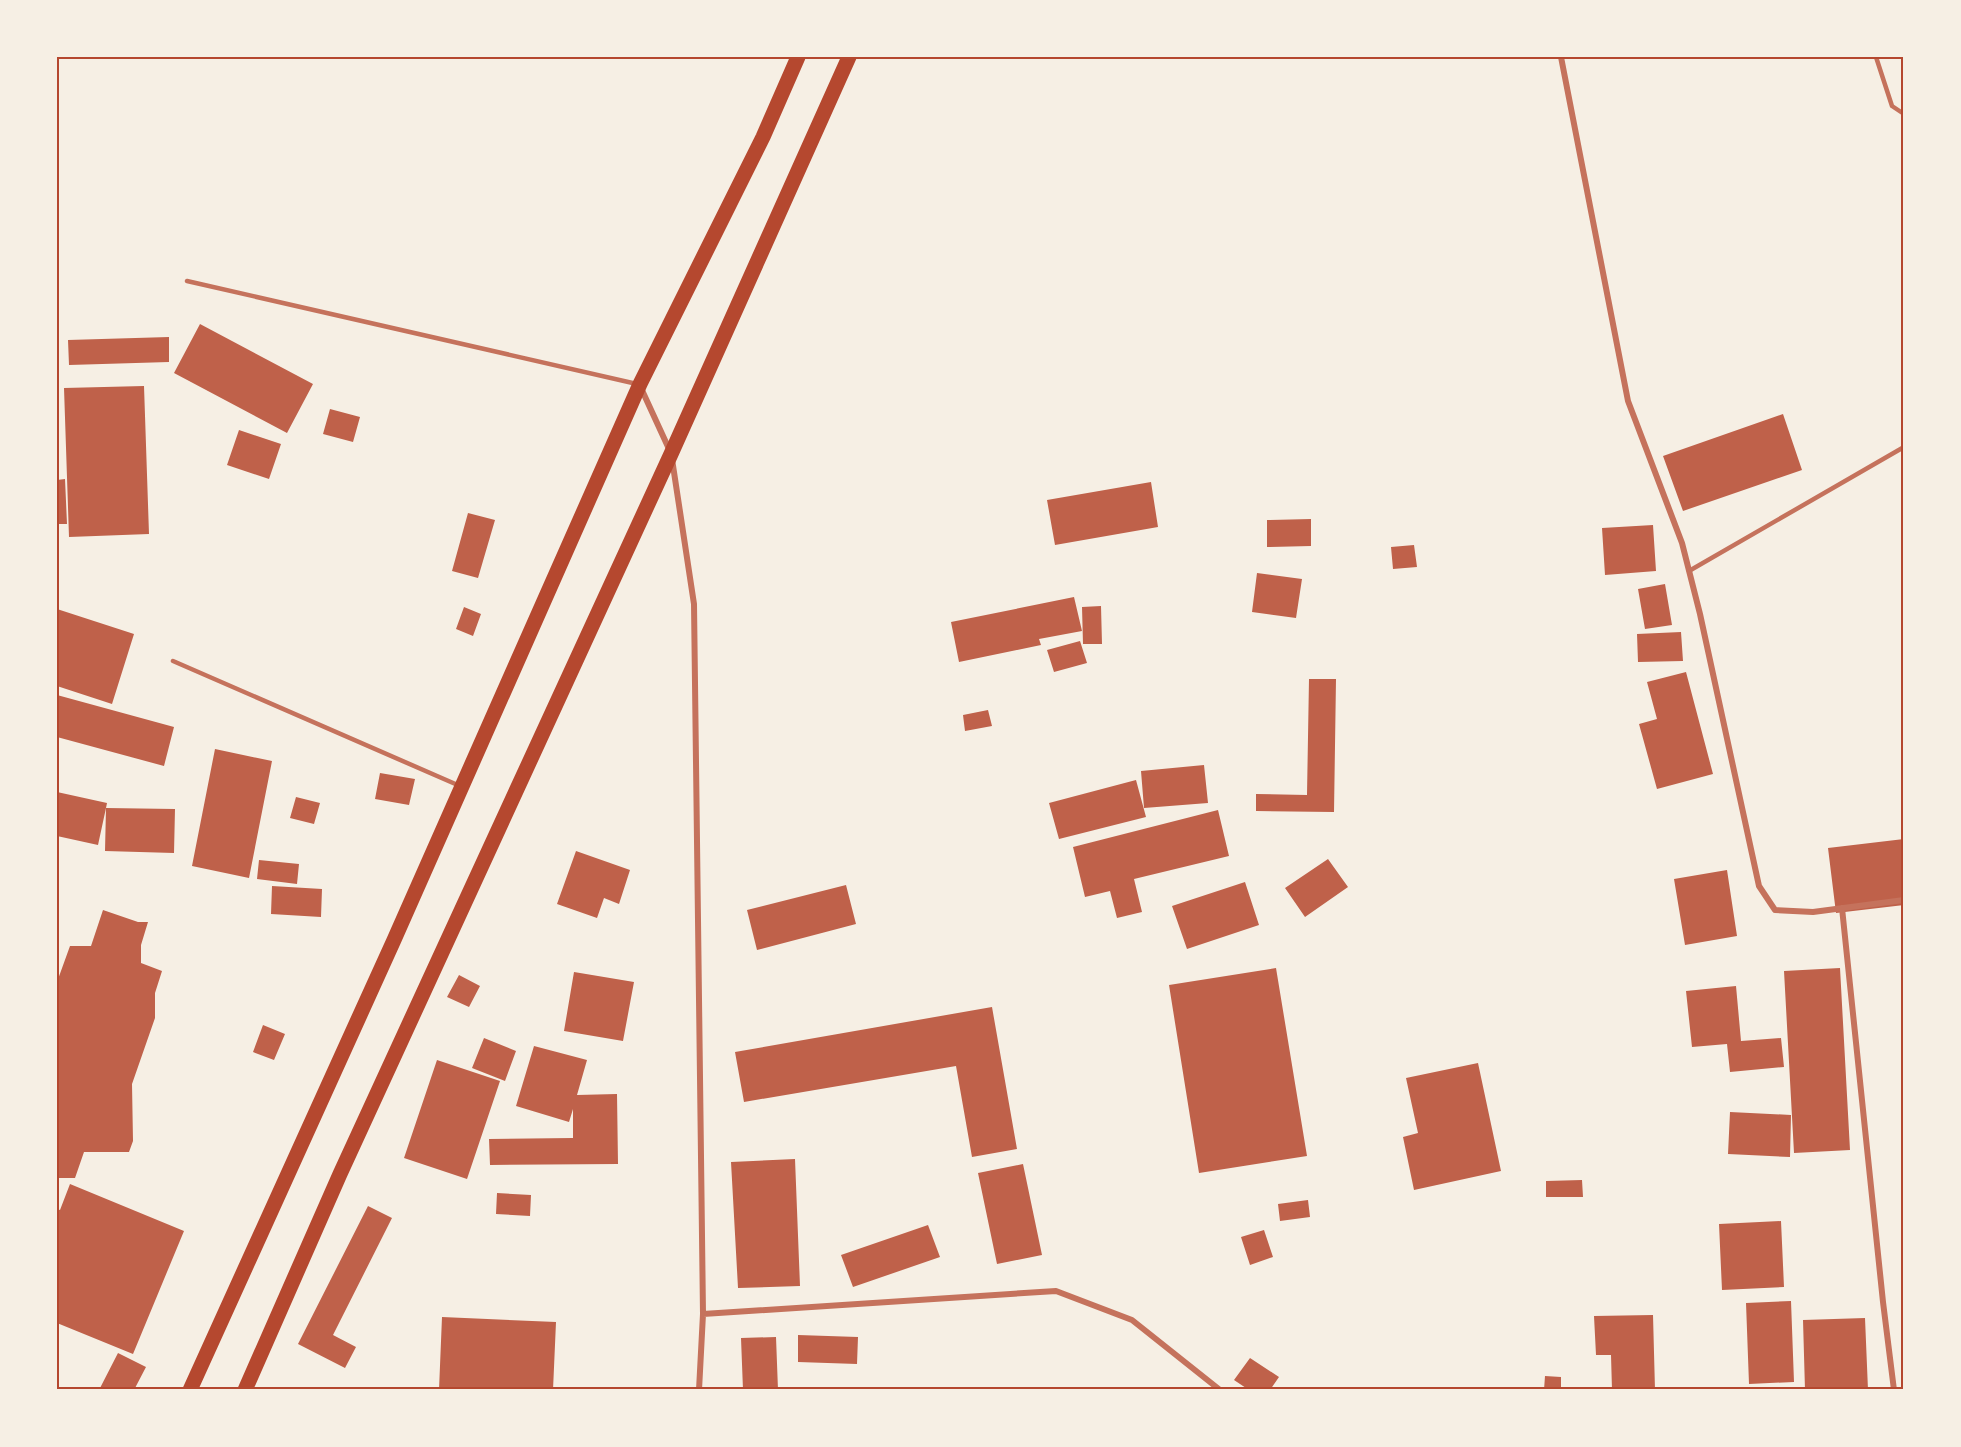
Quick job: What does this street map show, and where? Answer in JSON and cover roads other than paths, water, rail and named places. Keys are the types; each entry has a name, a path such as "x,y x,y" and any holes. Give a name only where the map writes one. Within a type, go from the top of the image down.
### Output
{"main road":[{"path":"190,1390 462,787 640,384 763,137 798,57"},
{"path":"245,1390 340,1174 671,454 849,57"}],"street":[{"path":"1561,57 1628,401 1682,543 1700,614 1760,886 1775,910 1813,912 1904,900"},
{"path":"640,384 671,454 694,604 703,1314 699,1390"},
{"path":"1842,908 1894,1390"},
{"path":"703,1314 1056,1291 1131,1320 1220,1390"}],"lane":[{"path":"1876,57 1892,105 1904,114"},
{"path":"187,281 640,384"},
{"path":"1689,571 1904,447"},
{"path":"173,660 462,787"}]}
